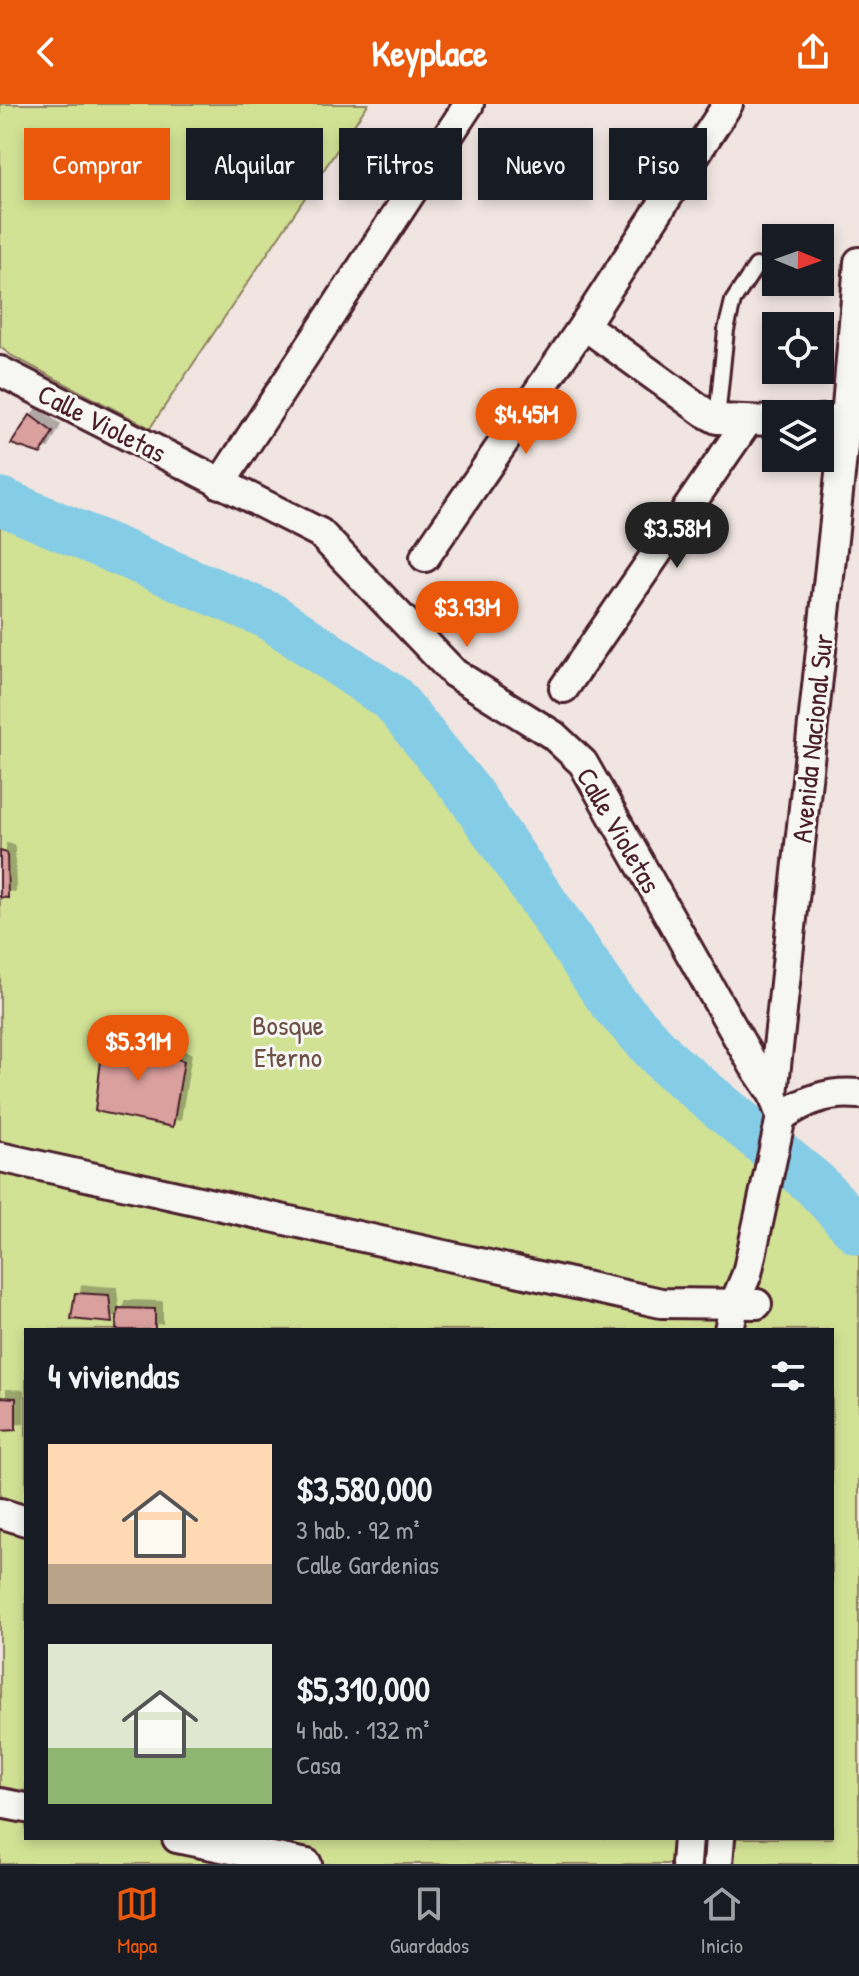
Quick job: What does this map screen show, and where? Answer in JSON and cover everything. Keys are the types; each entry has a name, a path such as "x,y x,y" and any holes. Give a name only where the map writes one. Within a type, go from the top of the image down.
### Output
{"street":[{"path":"220,484 469,104"},
{"path":"425,557 584,325 728,104"},
{"name":"Avenida Nacional Sur","path":"834,414 859,262"},
{"path":"584,325 704,412 717,419 762,421"},
{"name":"Calle Violetas","path":"0,371 320,533 454,673 553,735 583,763 754,1066 776,1128"},
{"path":"564,688 747,422"},
{"name":"Avenida Nacional Sur","path":"751,1312 747,1274 776,1128 829,472"},
{"path":"776,1128 804,1101 840,1092 859,1094"},
{"path":"0,1157 661,1303 751,1312"},
{"path":"731,1328 751,1312"},
{"path":"0,1513 24,1520"},
{"path":"0,1803 24,1808"},
{"path":"187,1840 307,1864"},
{"path":"686,1864 688,1840"},
{"path":"718,1864 720,1840"}],"lane":[{"path":"717,419 726,330 733,301 756,266"}],"green space":[{"path":"0,104 368,104 352,128 339,128 339,147 323,171 323,128 186,128 186,200 303,200 150,428 0,347"},
{"name":"Bosque Eterno","path":"0,501 270,616 393,699 468,792 613,1003 669,1064 815,1184 859,1231 859,1864 0,1864"}],"building":[{"path":"30,415 53,432 41,454 11,444"},
{"path":"0,851 7,853 8,898 0,897"},
{"path":"104,1035 184,1061 173,1127 95,1111"},
{"path":"75,1293 109,1295 112,1323 71,1319"},
{"path":"118,1308 155,1309 155,1328 116,1328"},
{"path":"0,1397 16,1398 16,1430 0,1431"}],"waterway":[{"path":"0,501 270,616 393,699 468,792 613,1003 669,1064 815,1184 859,1231"}]}
